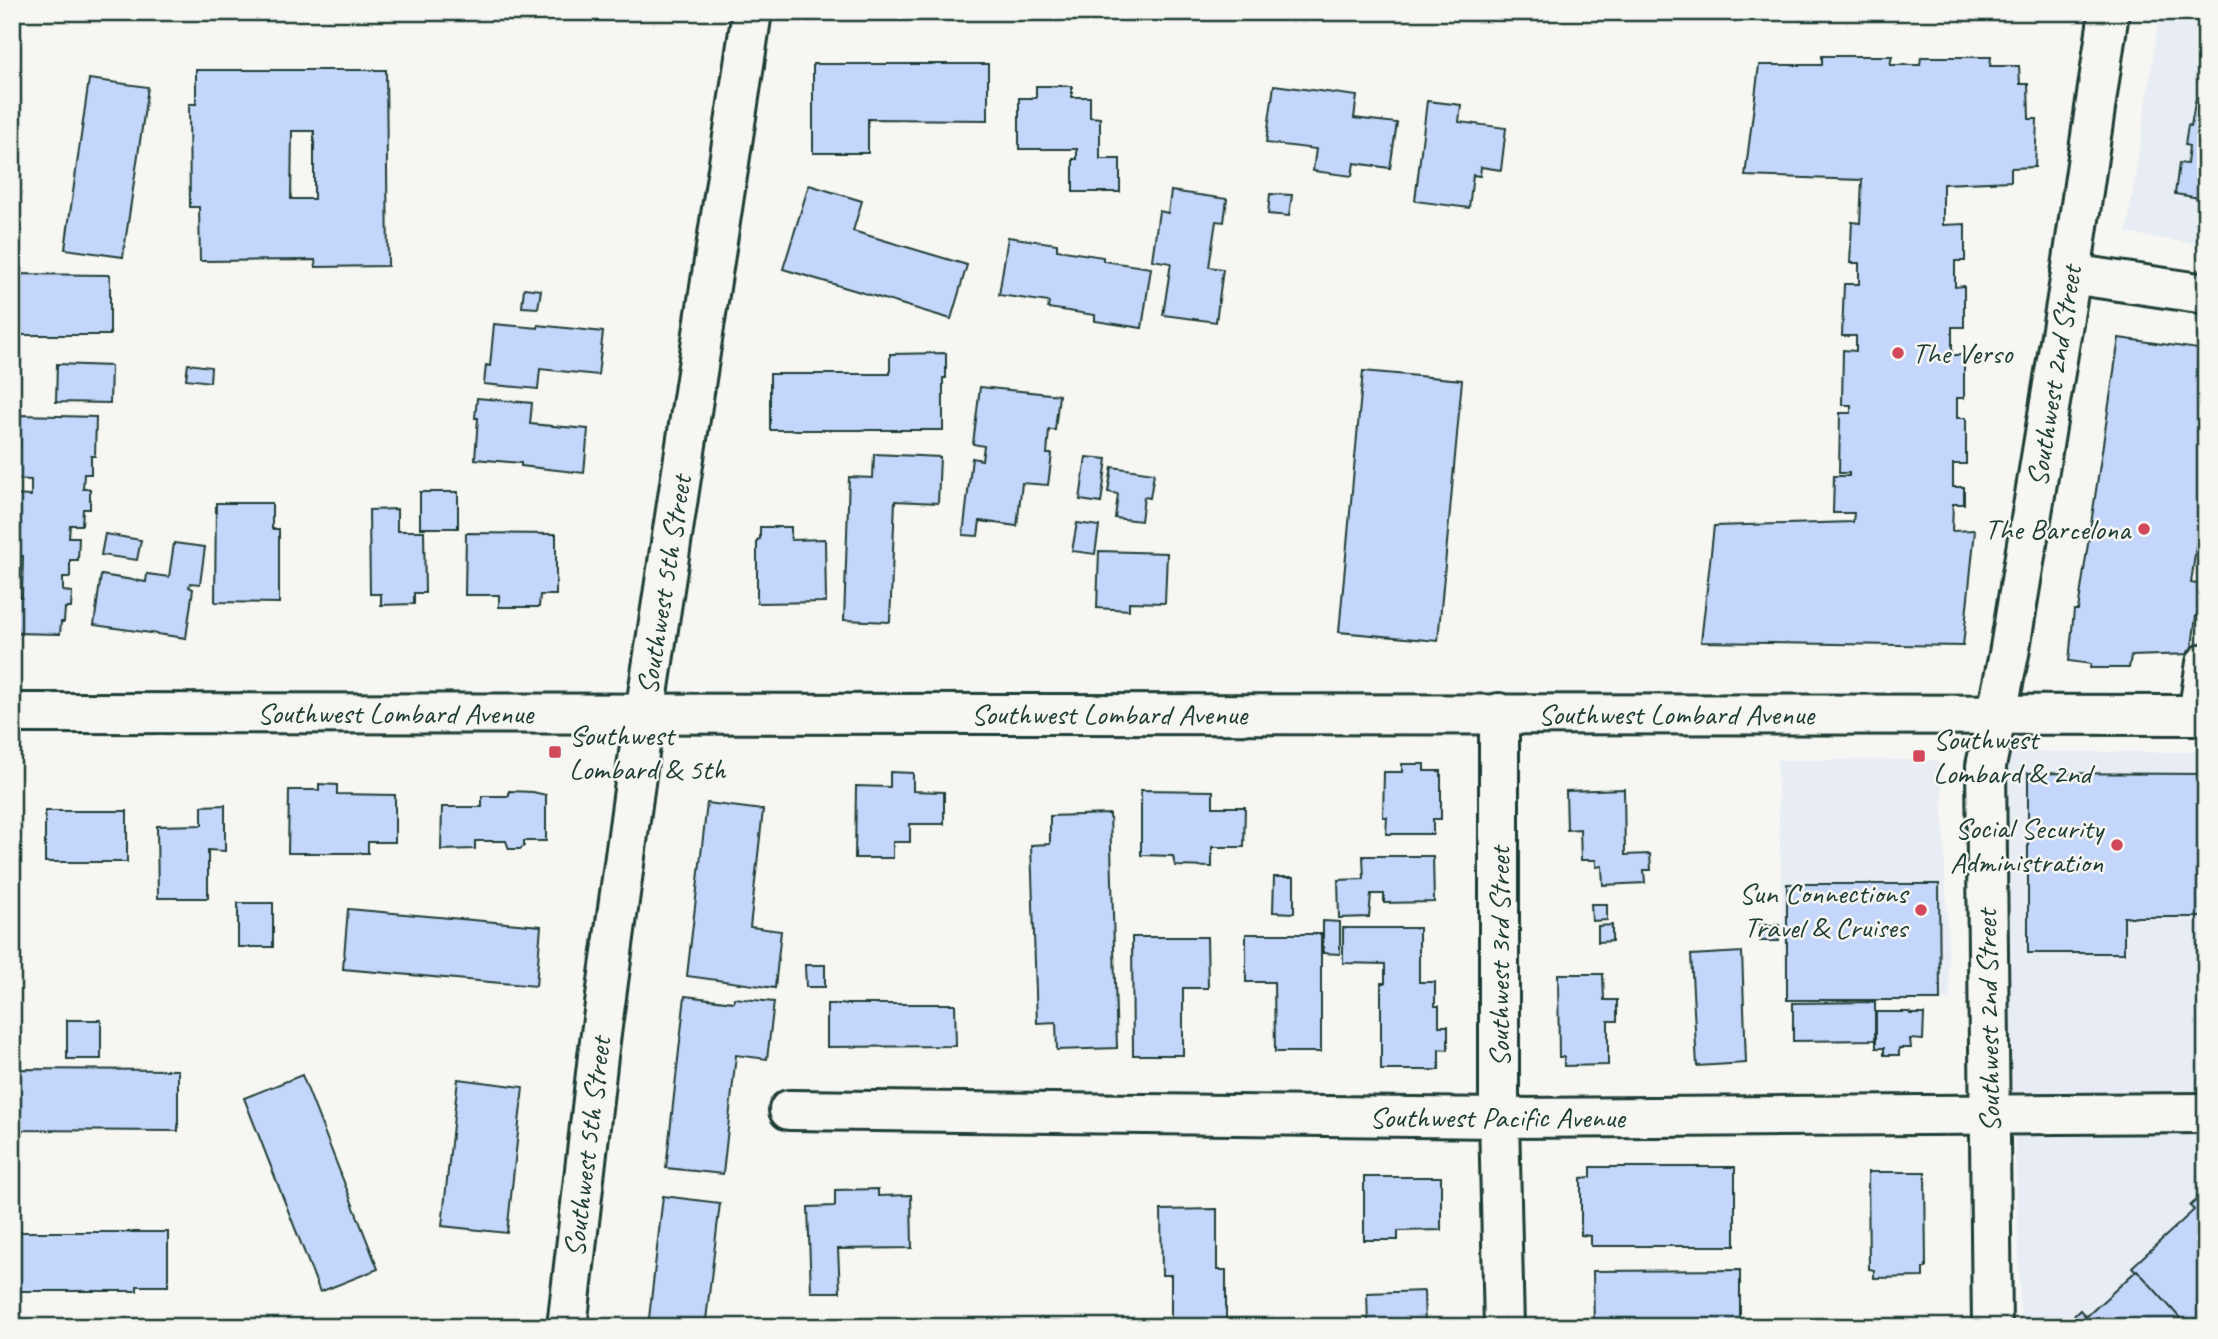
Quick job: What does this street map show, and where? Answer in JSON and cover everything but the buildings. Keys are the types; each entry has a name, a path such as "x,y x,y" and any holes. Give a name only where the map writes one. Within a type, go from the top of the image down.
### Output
{"street":[{"name":"Southwest 5th Street","path":"567,1327 599,1044 644,714 752,12"},
{"name":"Southwest 2nd Street","path":"1992,1327 1986,766 1998,714 2071,274 2109,12"},
{"path":"2071,274 2206,294"},
{"path":"2202,715 2206,663"},
{"name":"Southwest Lombard Avenue","path":"12,713 2202,715"},
{"name":"Southwest 3rd Street","path":"1499,713 1499,1118 1504,1327"},
{"name":"Southwest Pacific Avenue","path":"789,1110 1499,1118 2206,1113"}],"shaded area":[{"path":"2160,12 2206,12 2206,245 2127,233"},
{"path":"2001,752 2206,752 2206,1327 2021,1327"},
{"path":"1777,760 1935,760 1941,764 1950,999 1786,1000"}],"place":[{"name":"The Verso","path":"1898,353"},
{"name":"The Barcelona","path":"2144,529"},
{"name":"Southwest Lombard & 5th","path":"555,752"},
{"name":"Southwest Lombard & 2nd","path":"1919,756"},
{"name":"Social Security Administration","path":"2117,845"},
{"name":"Sun Connections Travel & Cruises","path":"1921,910"}]}
